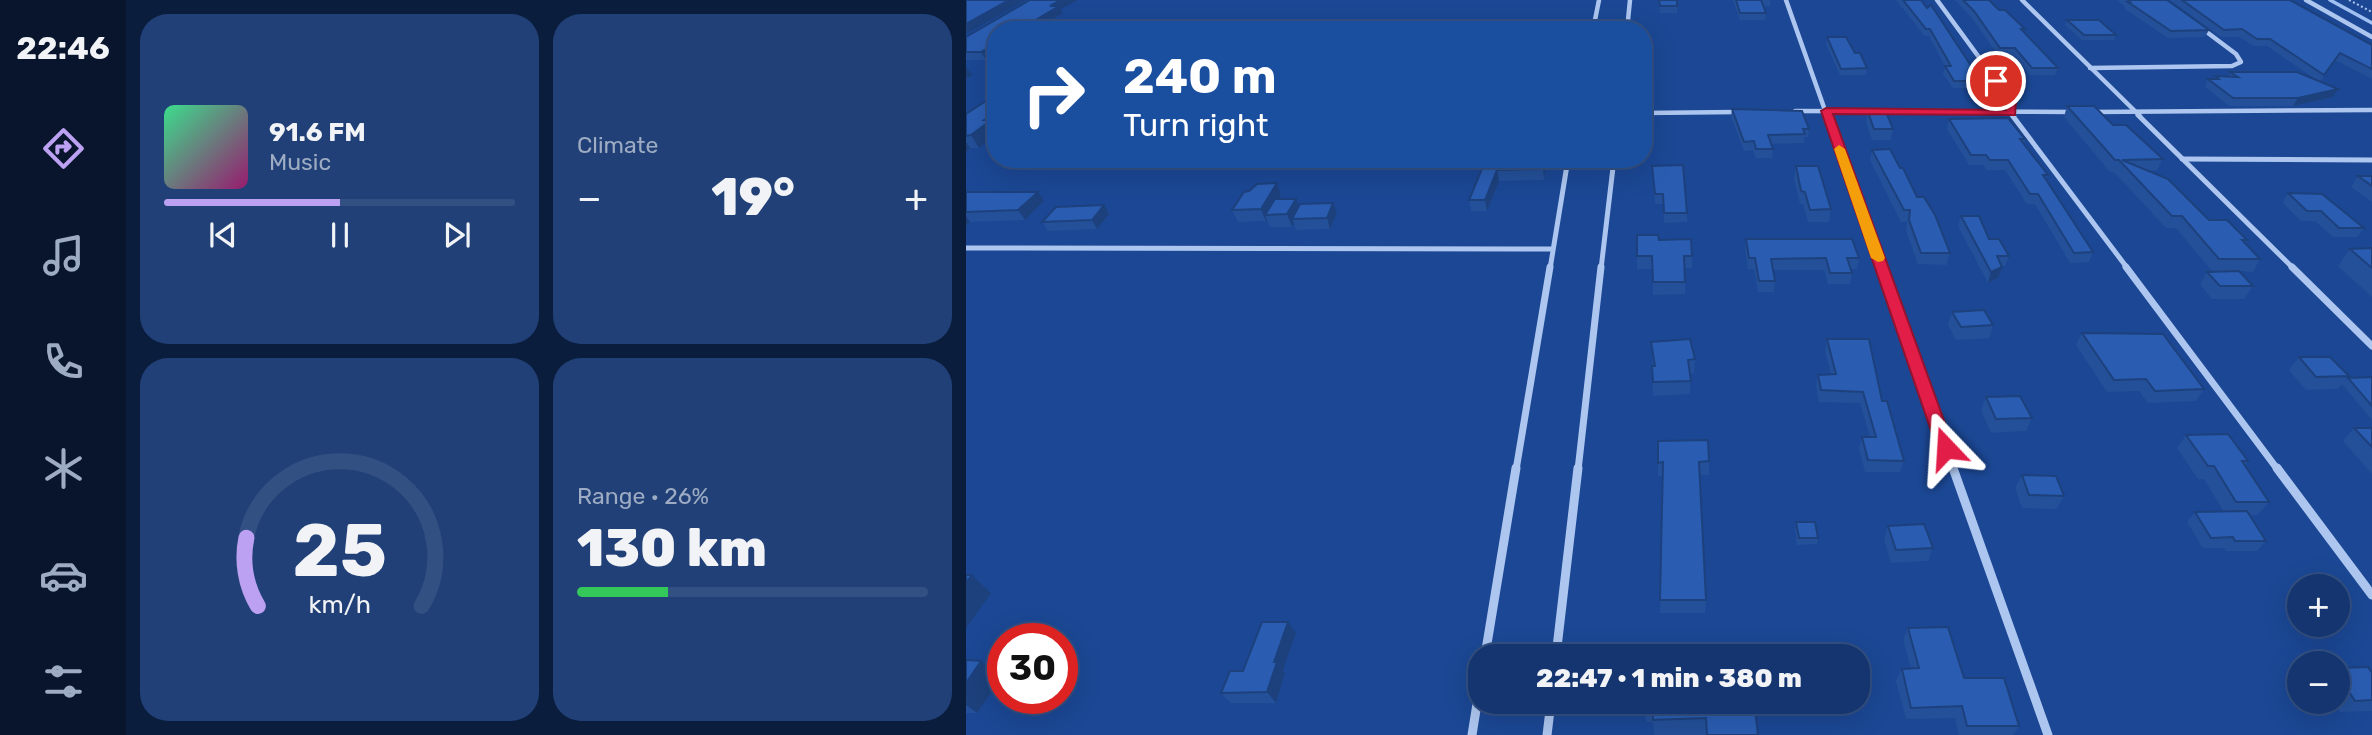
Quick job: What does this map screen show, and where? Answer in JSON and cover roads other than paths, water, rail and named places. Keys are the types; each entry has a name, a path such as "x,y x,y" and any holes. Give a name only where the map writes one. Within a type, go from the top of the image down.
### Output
{"street":[{"path":"1595,21 1599,0"},
{"path":"1628,21 1630,0"},
{"path":"1786,0 2048,735"},
{"path":"1937,0 2011,101 2011,113 2372,595"},
{"path":"2021,0 2372,346"},
{"path":"2306,0 2372,37"},
{"path":"2090,68 2232,66 2241,62 2236,54 2194,23"},
{"path":"1785,111 2011,113 2372,110"},
{"path":"1652,113 1744,112"},
{"path":"2182,159 2372,160"},
{"path":"1487,644 1566,168"},
{"path":"1557,644 1613,168"},
{"path":"966,248 1551,249"},
{"path":"1472,735 1475,714"},
{"path":"1547,735 1550,714"}],"waterway":[{"path":"2330,0 2372,23"}]}
